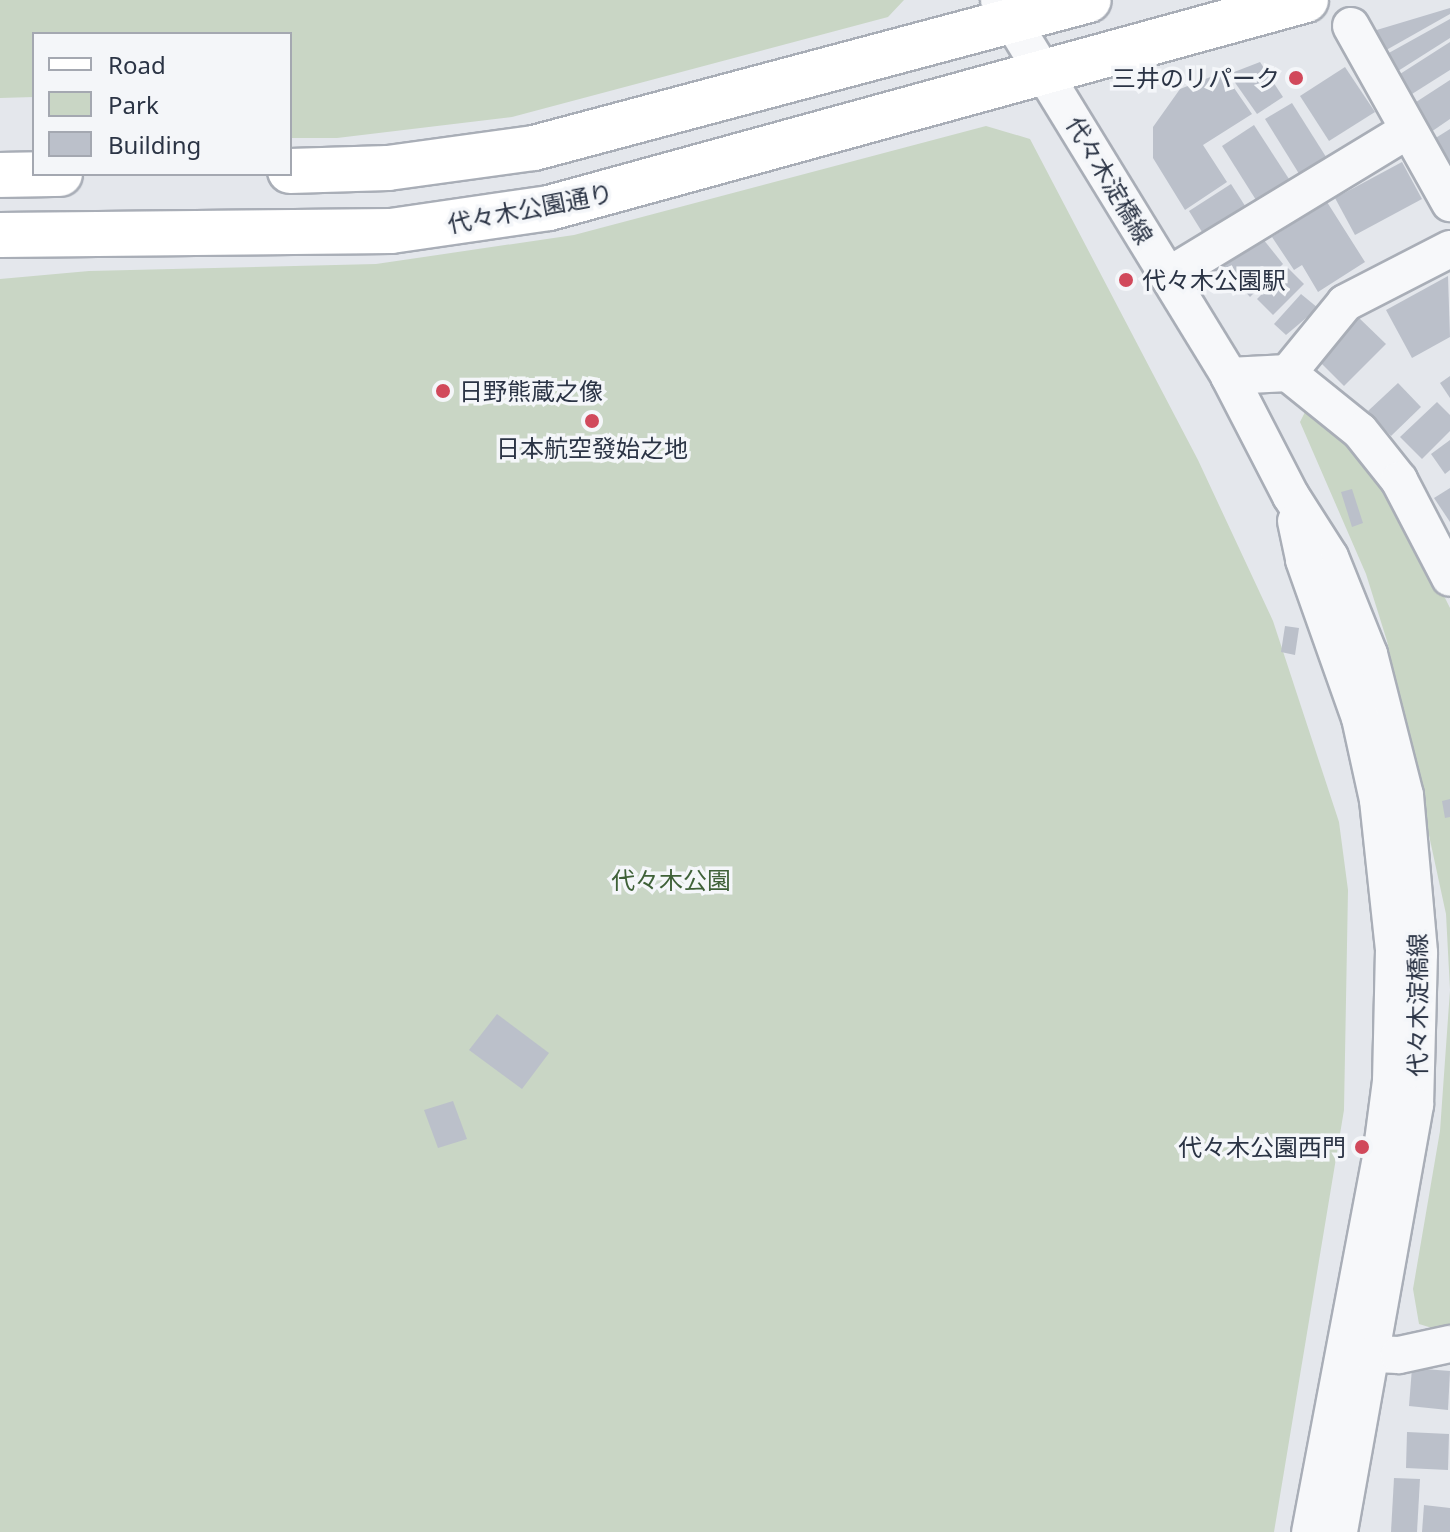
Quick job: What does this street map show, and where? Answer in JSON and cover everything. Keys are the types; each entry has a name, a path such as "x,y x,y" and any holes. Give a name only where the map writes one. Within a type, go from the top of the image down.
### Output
{"main road":[{"path":"292,171 388,168 534,148 1006,10 1089,0"},
{"name":"代々木公園通り","path":"0,235 337,234 451,225 653,183 1306,0"},
{"path":"0,175 32,174"}],"street":[{"name":"代々木淀橋線","path":"1006,10 1229,376 1291,496 1330,557 1369,654 1405,795 1415,872 1420,1034 1415,1105 1339,1532"},
{"path":"1351,26 1450,203"},
{"path":"1168,276 1408,130"},
{"path":"1288,373 1345,303 1449,253"},
{"path":"1229,376 1288,373 1360,431 1399,480 1450,578"},
{"name":"代々木淀橋線","path":"1291,496 1304,560 1360,718 1382,829 1394,950 1391,1081 1381,1157 1310,1532"},
{"path":"1373,1354 1399,1355 1450,1344"}],"green space":[{"path":"0,0 904,0 888,17 512,117 337,138 292,138 292,32 32,32 32,97 0,98"},
{"name":"代々木公園","path":"986,126 1030,139 1198,460 1273,621 1339,822 1348,890 1344,1110 1274,1532 0,1532 0,279 89,271 376,264 574,235"},
{"path":"1317,411 1366,455 1395,497 1450,608 1450,990 1446,914 1387,641 1366,574 1300,422 1305,412"},
{"path":"1450,990 1450,1329 1442,1331 1419,1324 1413,1289 1440,1131"}],"building":[{"path":"1450,8 1450,14 1381,53 1370,32"},
{"path":"1450,19 1450,38 1398,71 1387,54"},
{"path":"1450,42 1450,70 1412,94 1400,74"},
{"path":"1260,62 1283,97 1257,114 1229,74"},
{"path":"1345,67 1375,112 1329,141 1300,96"},
{"path":"1223,72 1252,114 1203,145 1227,182 1185,210 1153,158 1153,127 1180,89"},
{"path":"1450,80 1450,119 1431,132 1413,104"},
{"path":"1292,103 1328,160 1301,177 1265,119"},
{"path":"1254,125 1289,179 1256,200 1222,146"},
{"path":"1450,129 1450,166 1434,139"},
{"path":"1402,162 1422,199 1355,235 1335,198"},
{"path":"1231,184 1249,212 1207,240 1189,211"},
{"path":"1327,202 1365,262 1318,292 1302,265 1294,270 1272,237"},
{"path":"1263,239 1283,264 1250,297 1220,263"},
{"path":"1288,268 1304,284 1273,315 1257,299"},
{"path":"1448,276 1450,337 1412,358 1386,310"},
{"path":"1301,294 1318,308 1286,335 1274,324"},
{"path":"1357,316 1386,344 1344,386 1316,358"},
{"path":"1450,376 1450,398 1440,383"},
{"path":"1398,383 1421,407 1391,436 1368,411"},
{"path":"1437,402 1450,415 1450,431 1422,459 1400,437"},
{"path":"1450,440 1450,470 1445,474 1431,454"},
{"path":"1450,488 1450,522 1434,498"},
{"path":"1352,489 1363,523 1352,527 1341,492"},
{"path":"1285,626 1299,628 1295,655 1281,652"},
{"path":"1450,799 1450,817 1445,818 1442,801"},
{"path":"497,1014 549,1053 522,1089 469,1050"},
{"path":"453,1101 467,1139 438,1148 424,1110"},
{"path":"1412,1368 1450,1371 1448,1410 1409,1406"},
{"path":"1407,1432 1449,1434 1448,1470 1406,1468"},
{"path":"1394,1478 1420,1479 1417,1532 1391,1532"},
{"path":"1424,1505 1450,1508 1450,1532 1422,1532"}],"place":[{"name":"三井のリパーク","path":"1296,78"},
{"name":"代々木公園駅","path":"1126,280"},
{"name":"日野熊蔵之像","path":"443,391"},
{"name":"日本航空發始之地","path":"592,421"},
{"name":"代々木公園西門","path":"1362,1147"}]}
